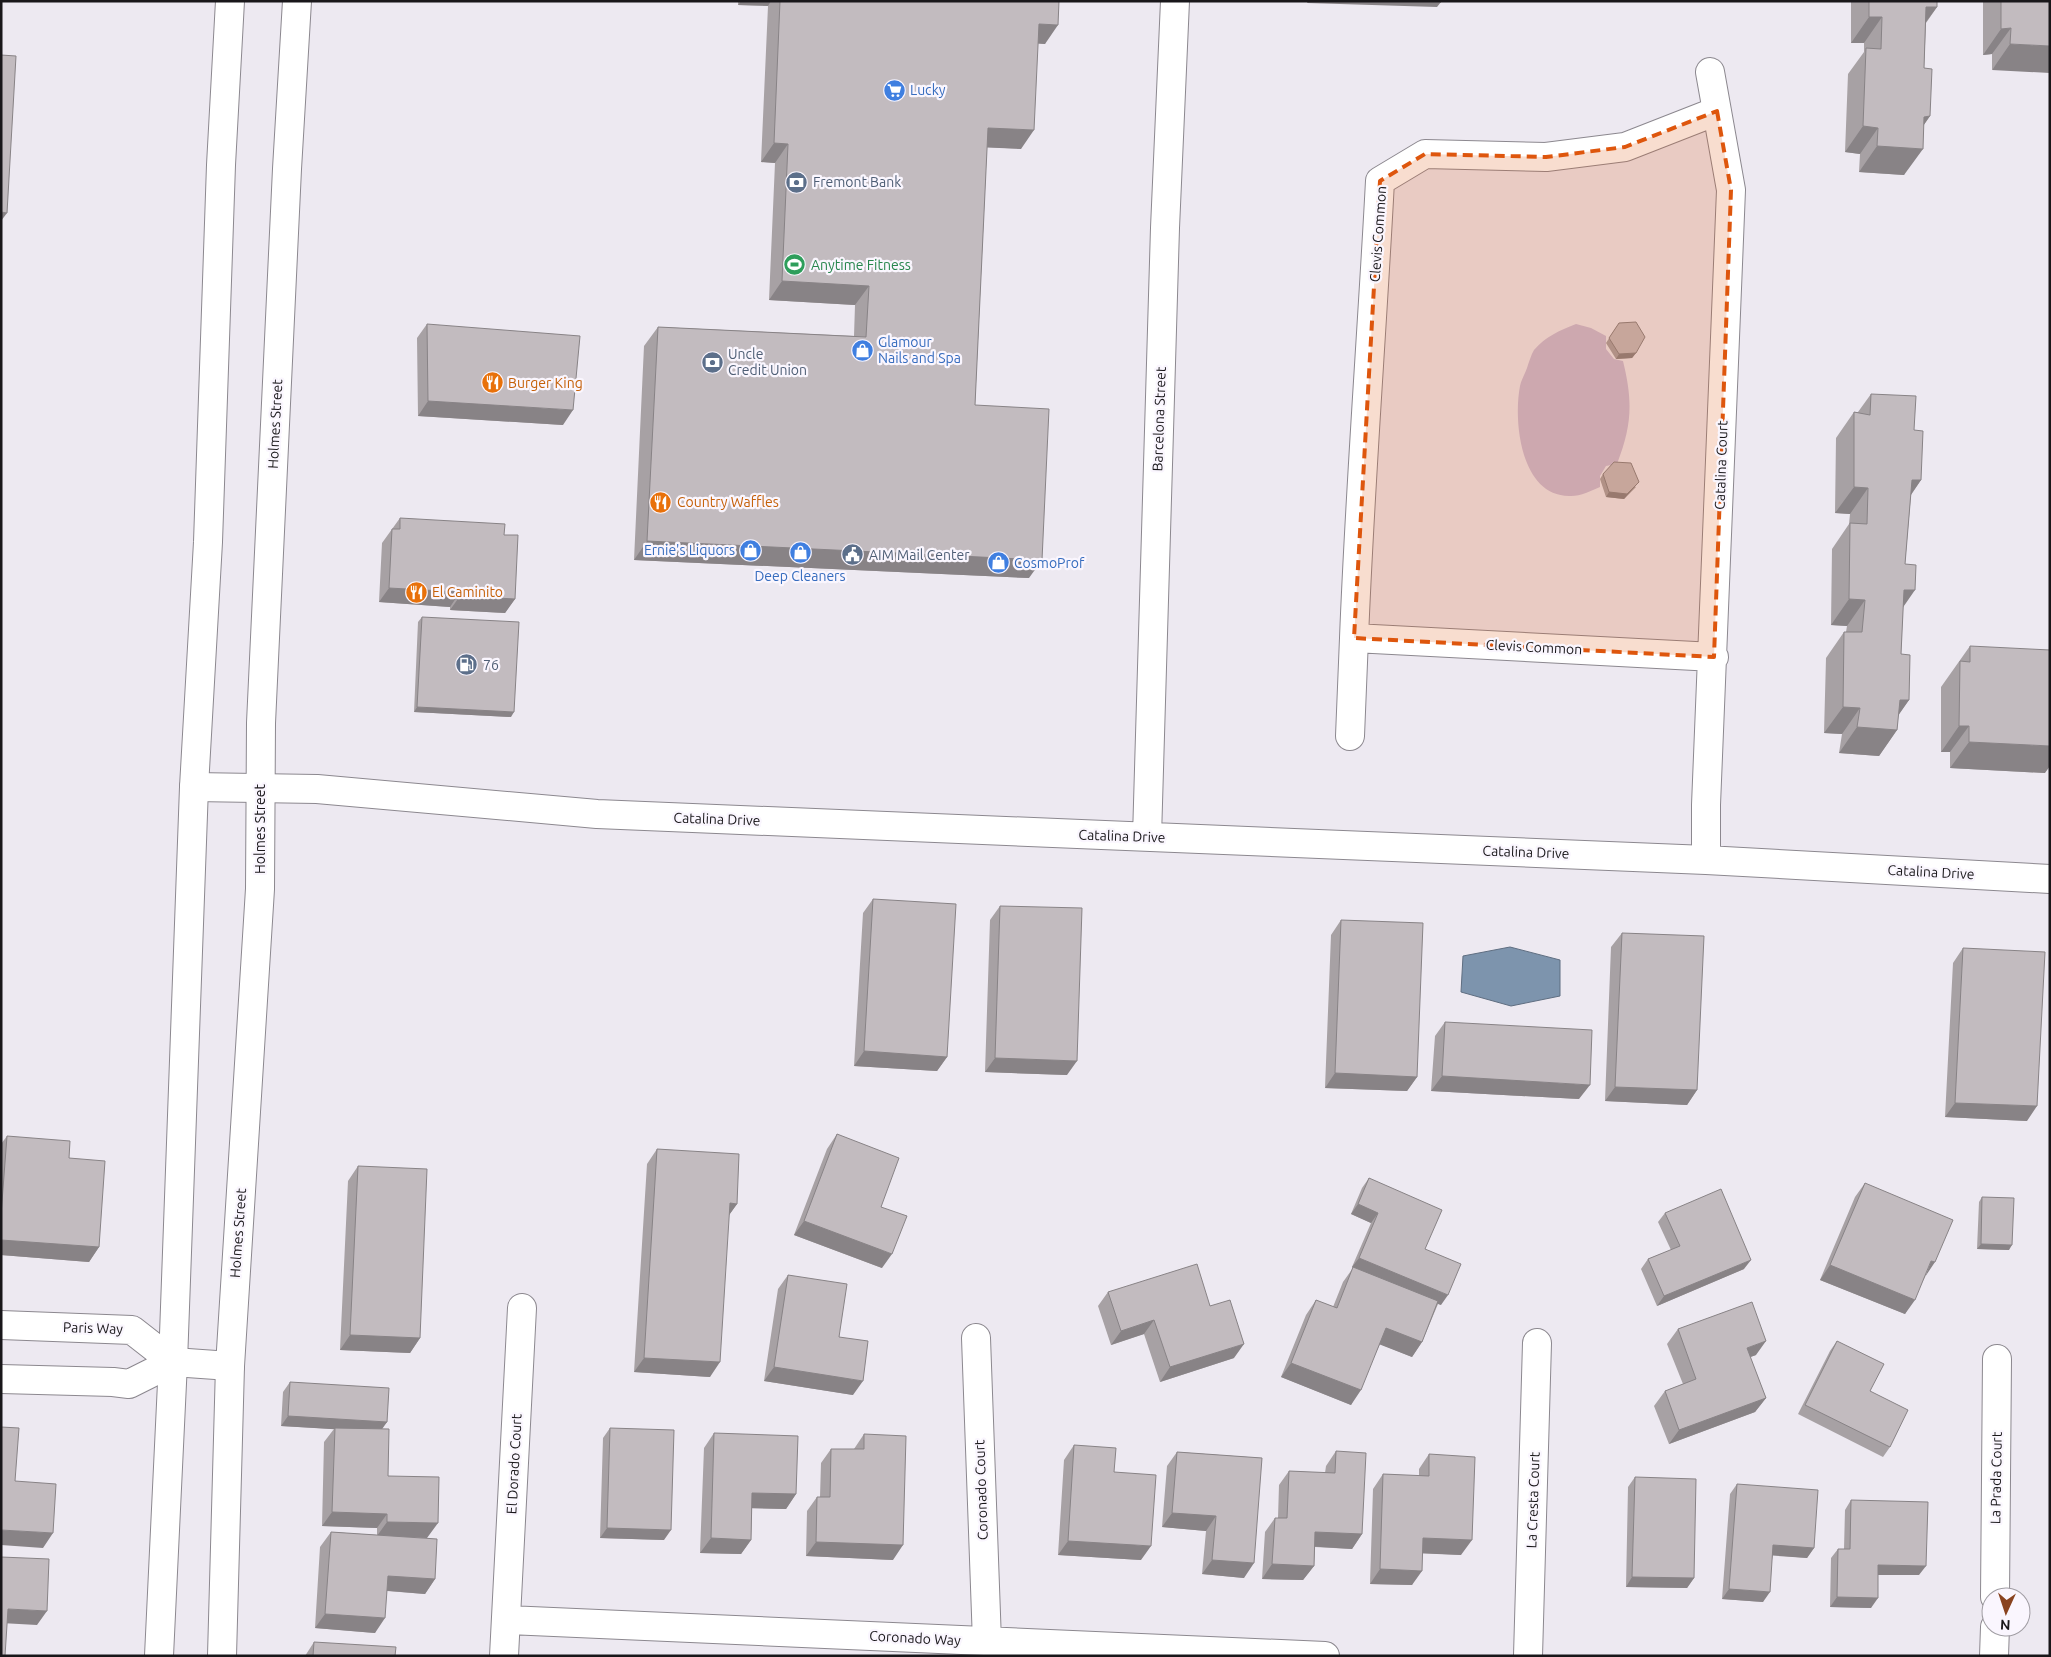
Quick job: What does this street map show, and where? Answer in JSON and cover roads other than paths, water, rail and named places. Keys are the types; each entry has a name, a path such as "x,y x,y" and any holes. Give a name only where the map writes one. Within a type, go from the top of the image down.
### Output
{"street":[{"path":"159,1656 194,787 208,542 222,156 230,1"},
{"name":"Holmes Street","path":"222,1656 230,1366 260,889 261,723 296,1"},
{"name":"Barcelona Street","path":"1147,837 1165,228 1175,1"},
{"name":"Catalina Court","path":"1706,860 1706,805 1714,657 1731,190 1710,72"},
{"name":"Clevis Common","path":"1350,736 1359,518 1371,367 1380,181 1425,154 1546,157 1625,147 1717,111"},
{"name":"Clevis Common","path":"1354,638 1714,657"},
{"name":"Catalina Drive","path":"194,787 317,789 597,814 1706,860 2050,879"},
{"name":"El Dorado Court","path":"504,1656 522,1308"},
{"name":"Paris Way","path":"1,1325 132,1330 172,1362"},
{"name":"Coronado Court","path":"976,1338 986,1642"},
{"name":"La Cresta Court","path":"1528,1656 1537,1344"},
{"name":"La Prada Court","path":"1995,1587 1997,1358"},
{"path":"1,1379 129,1384 172,1362 230,1366"},
{"name":"Coronado Way","path":"506,1620 1325,1656"},
{"path":"1994,1637 1994,1656"}],"water":[{"path":"1510,947 1560,960 1560,996 1511,1006 1461,992 1463,956"}],"place":[{"name":"Lucky","path":"894,90"},
{"name":"Fremont Bank","path":"797,182"},
{"name":"Anytime Fitness","path":"795,265"},
{"name":"Glamour Nails and Spa","path":"862,350"},
{"name":"Uncle Credit Union","path":"712,362"},
{"name":"Burger King","path":"492,383"},
{"name":"Country Waffles","path":"661,502"},
{"name":"Ernie's Liquors","path":"751,550"},
{"name":"Deep Cleaners","path":"800,553"},
{"name":"AIM Mail Center","path":"853,555"},
{"name":"CosmoProf","path":"998,563"},
{"name":"El Caminito","path":"416,592"},
{"name":"76","path":"467,665"}]}
